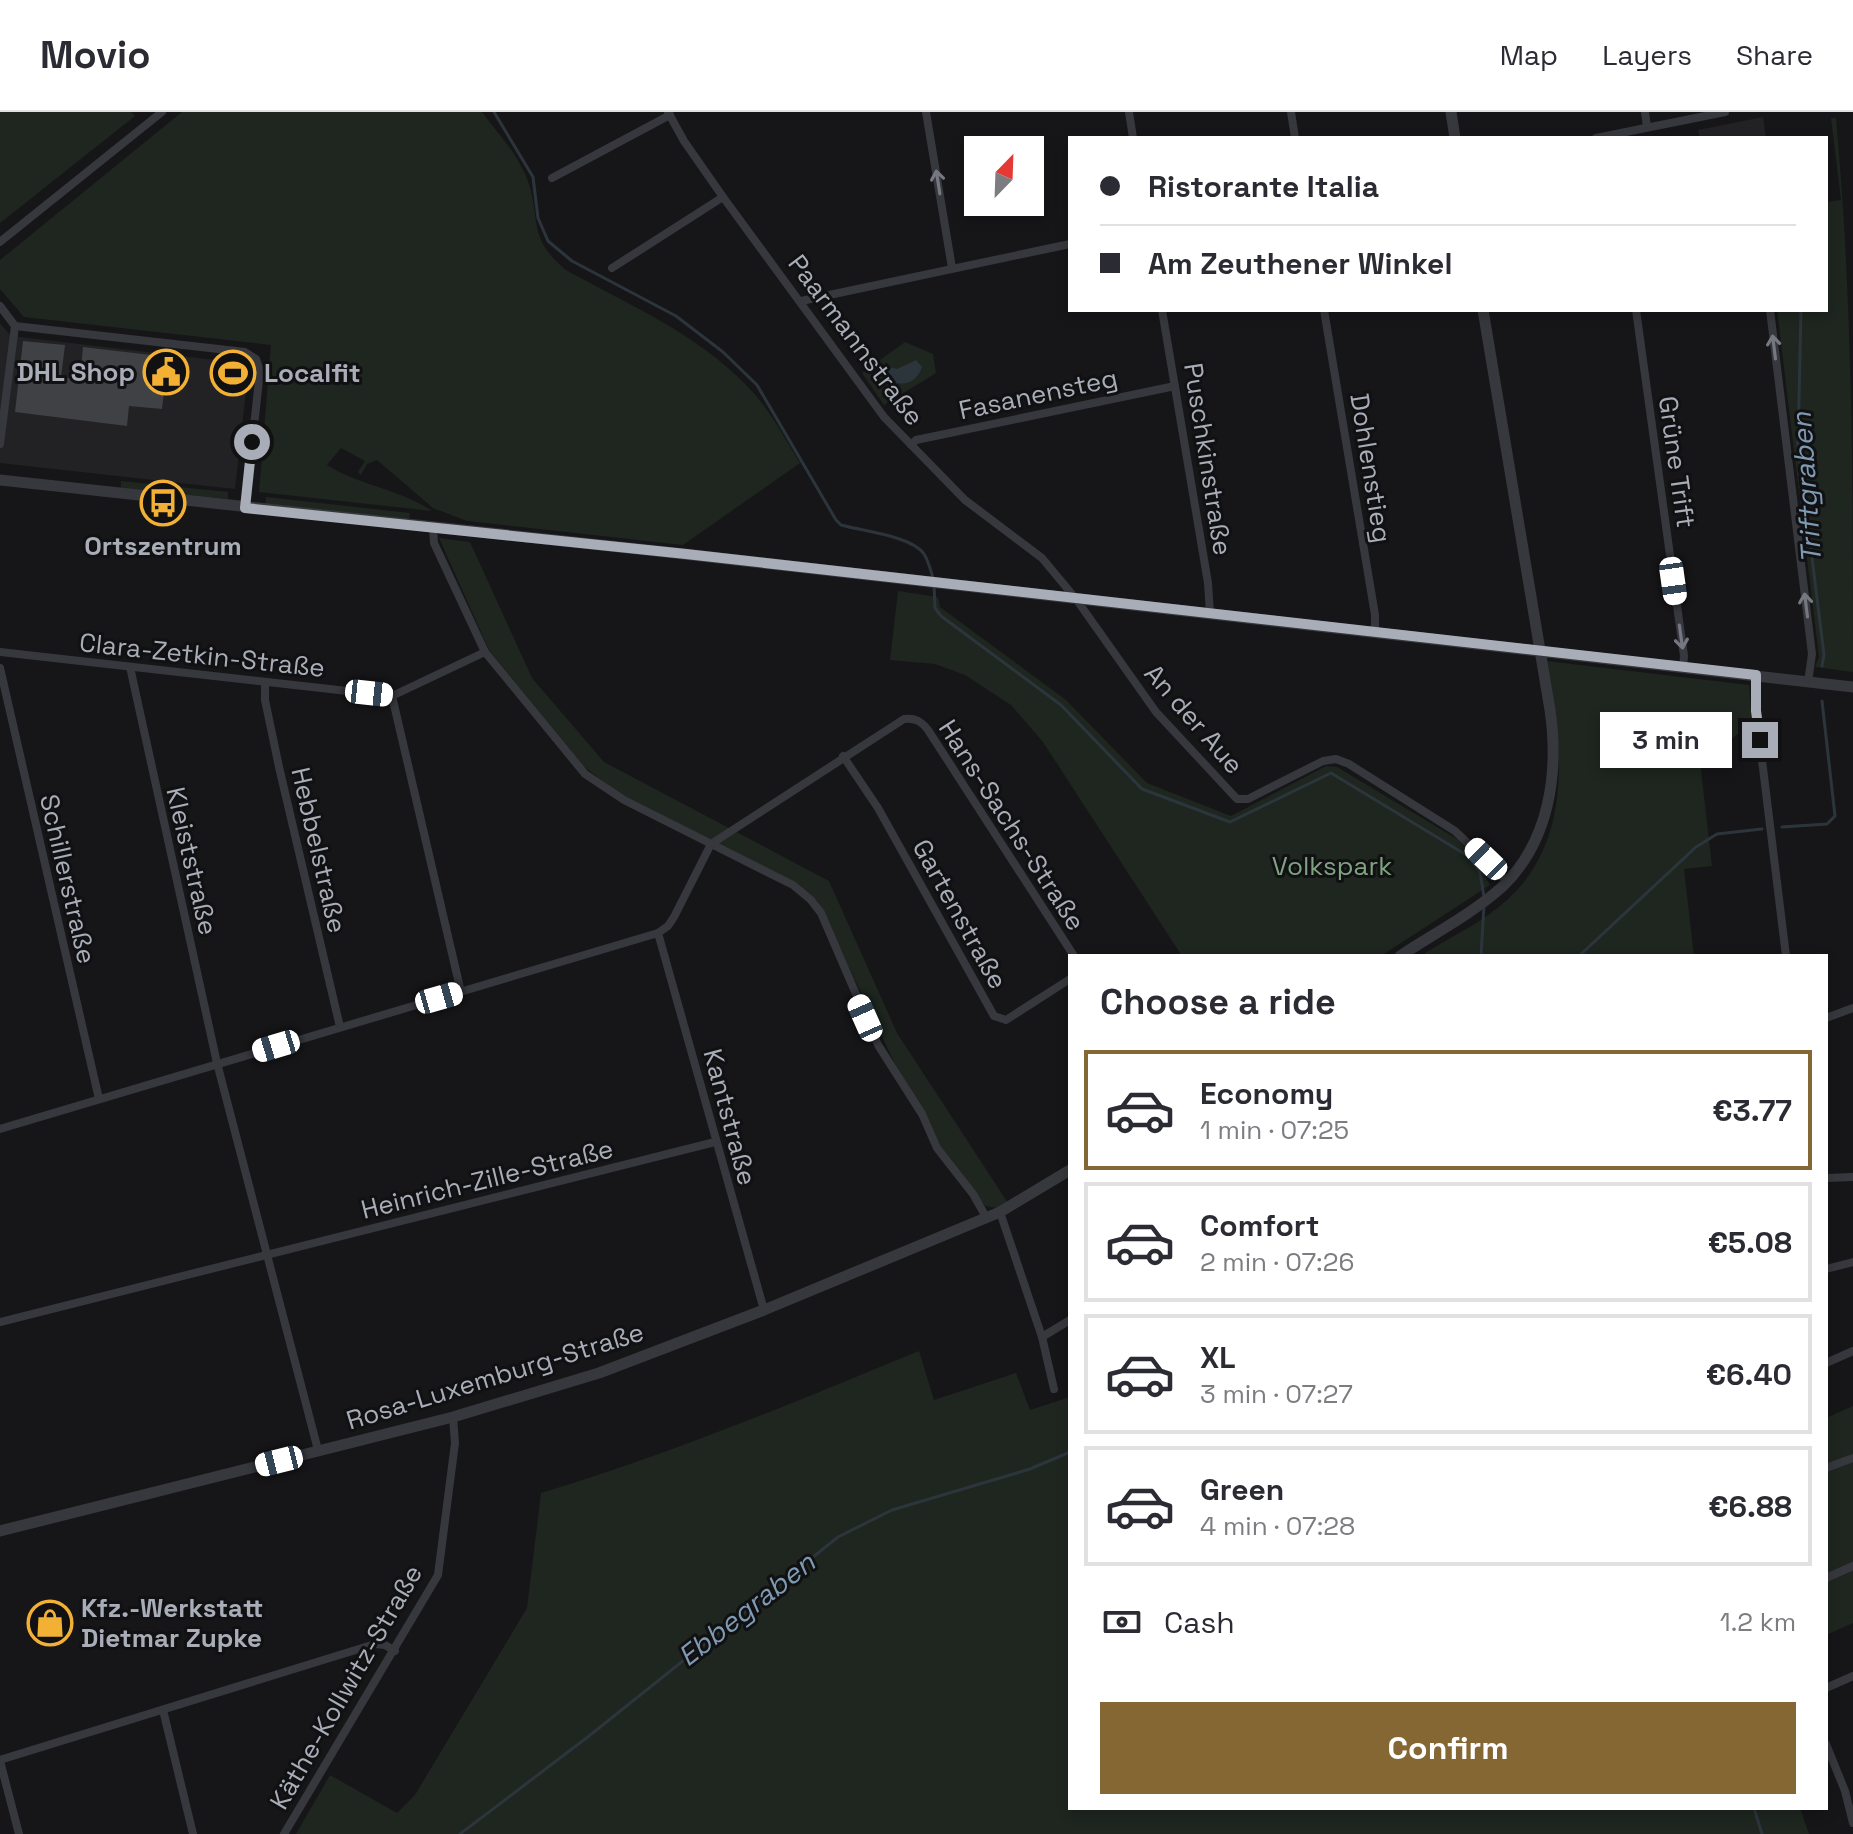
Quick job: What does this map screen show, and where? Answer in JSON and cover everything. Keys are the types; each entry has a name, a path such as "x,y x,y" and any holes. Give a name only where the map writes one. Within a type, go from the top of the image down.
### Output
{"street":[{"path":"0,242 162,112"},
{"path":"926,112 952,268"},
{"path":"1129,112 1133,136"},
{"path":"1291,112 1295,136"},
{"path":"1451,112 1455,136"},
{"path":"1645,112 1647,127"},
{"path":"1614,136 1725,112"},
{"path":"552,178 669,113"},
{"name":"Paarmannstraße","path":"669,113 723,197 884,417 965,500 1042,558 1076,599"},
{"path":"612,268 723,197"},
{"path":"801,301 1068,244"},
{"path":"0,306 15,326 0,444"},
{"name":"Puschkinstraße","path":"1162,312 1210,597 1210,614"},
{"name":"Dohlenstieg","path":"1324,312 1375,615 1375,632"},
{"path":"1403,954 1507,881 1537,834 1551,789 1555,743 1483,312"},
{"name":"Grüne Trift","path":"1636,312 1683,667"},
{"path":"1770,312 1812,654 1808,682"},
{"path":"15,326 250,353 260,371 245,508"},
{"name":"Fasanensteg","path":"911,445 916,440 1175,386"},
{"path":"0,480 1853,687"},
{"path":"433,528 434,543 485,652 596,784 793,885 815,903 878,1045 922,1114 937,1148 973,1194 986,1217"},
{"name":"An der Aue","path":"1076,599 1156,712 1237,799 1248,799 1323,761 1336,759 1349,764 1455,831 1507,881"},
{"path":"461,992 392,696 485,652"},
{"name":"Clara-Zetkin-Straße","path":"0,654 392,696"},
{"name":"Kleiststraße","path":"130,667 217,1063"},
{"name":"Schillerstraße","path":"0,668 99,1099"},
{"path":"1756,675 1756,711 1786,954"},
{"name":"Hebbelstraße","path":"265,682 265,700 279,767 340,1027"},
{"name":"Hans-Sachs-Straße","path":"711,844 904,719 921,722 1073,954"},
{"name":"Gartenstraße","path":"843,756 878,808 994,1016 1006,1020 1068,980"},
{"path":"0,1129 658,933 674,917 711,844"},
{"name":"Kantstraße","path":"658,933 764,1310"},
{"path":"1828,1017 1853,1008"},
{"path":"217,1063 318,1450"},
{"name":"Heinrich-Zille-Straße","path":"0,1322 715,1142"},
{"name":"Rosa-Luxemburg-Straße","path":"0,1531 453,1417 599,1373 764,1310 1000,1212 1068,1171"},
{"path":"1828,1178 1853,1177"},
{"path":"1000,1212 1042,1337 1054,1389"},
{"path":"1828,1268 1853,1262"},
{"path":"1042,1337 1068,1321"},
{"path":"1828,1362 1853,1351"},
{"name":"Käthe-Kollwitz-Straße","path":"284,1834 438,1575 455,1443 453,1417"},
{"path":"1828,1467 1853,1458"},
{"path":"1828,1577 1853,1566"},
{"path":"19,1834 0,1760 375,1644 395,1651"},
{"path":"1828,1687 1853,1676"},
{"path":"163,1710 193,1834"},
{"path":"1828,1749 1845,1791 1853,1823"}],"shaded area":[{"path":"1763,117 1766,136 1700,136 1698,130"},
{"path":"0,323 11,336 249,364 235,489 0,463"},
{"path":"916,360 922,367 910,382 894,382 883,375 885,366 897,369"}],"green space":[{"path":"0,112 131,112 135,116 0,223"},
{"path":"182,112 482,112 521,165 530,188 539,235 553,258 566,270 684,335 727,367 762,404 800,463 683,545 467,521 433,508 377,460 367,464 361,475 358,472 365,461 341,448 327,465 353,478 407,497 432,511 259,492 271,345 24,317 0,289 0,260"},
{"path":"1831,118 1836,118 1842,187 1849,326 1853,672 1815,667 1819,657 1777,312 1828,312 1828,202 1841,200"},
{"path":"905,342 933,354 936,373 884,405 862,373"},
{"path":"121,481 228,492 228,499 121,489"},
{"path":"266,497 410,513 409,520 266,505"},
{"path":"439,538 470,542 532,678 604,762 829,881 897,1033 1008,1203 997,1208 985,1206 946,1156 895,1064 817,900 791,880 616,792 582,765 489,650"},
{"name":"Volkspark","path":"898,591 938,597 940,607 1066,700 1147,783 1231,816 1326,766 1337,767 1457,839 1475,857 1490,885 1384,954 1181,954 1043,742 1011,705 965,675 935,664 890,660"},
{"path":"1546,661 1749,685 1752,724 1700,761 1712,866 1684,869 1694,954 1425,953 1479,921 1508,899 1530,874 1544,847 1554,818 1558,787 1559,755"},
{"path":"919,1351 934,1400 1016,1373 1030,1410 1068,1398 1068,1810 1801,1810 1809,1834 296,1834 330,1775 397,1813 415,1795 527,1608 541,1493 779,1408"},
{"path":"1853,1406 1853,1623 1828,1634 1828,1417"}],"building":[{"path":"23,341 65,345 61,377 80,379 83,347 168,357 162,409 129,406 127,426 15,412"}],"waterway":[{"path":"494,112 533,177 538,218 548,241 572,261 676,316 723,352 757,385 836,520 841,525 898,538 918,548 925,556 933,578"},
{"name":"Triftgraben","path":"1801,312 1798,444 1824,655 1822,666"},
{"path":"934,585 935,608 941,616 1061,705 1142,789 1230,822 1331,773 1468,856 1480,872 1484,897"},
{"name":"Triftgraben","path":"1782,827 1827,824 1835,816 1822,701"},
{"name":"Triftgraben","path":"1581,954 1696,847 1717,834 1762,829"},
{"path":"1481,954 1484,905"},
{"name":"Ebbegraben","path":"460,1834 589,1736 838,1537 892,1510 1030,1469 1068,1453"},
{"path":"1755,1810 1762,1834"}],"place":[{"name":"DHL Shop","path":"166,372"},
{"name":"Localfit","path":"233,373"},
{"name":"Ortszentrum","path":"163,503"},
{"name":"Kfz.-Werkstatt Dietmar Zupke","path":"50,1623"}],"route":[{"path":"252,442 245,508 686,554 1756,675 1754,689 1760,740"}]}
